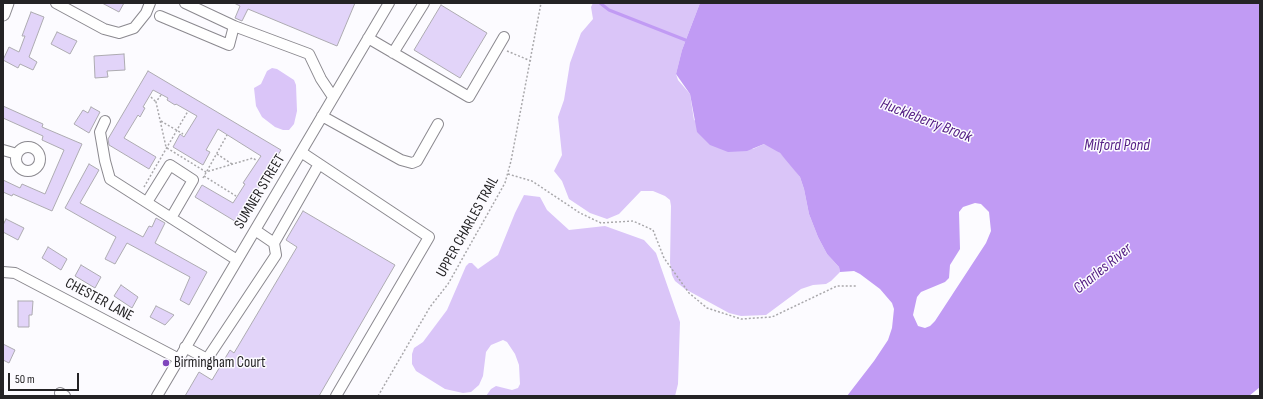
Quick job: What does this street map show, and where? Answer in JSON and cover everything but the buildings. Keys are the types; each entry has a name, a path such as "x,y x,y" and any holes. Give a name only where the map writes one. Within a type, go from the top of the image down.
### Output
{"main road":[{"path":"3,14 8,3"}],"street":[{"path":"56,3 104,29 122,32 134,28 146,13 150,3"},
{"path":"185,3 234,26 309,54 320,79 333,97"},
{"name":"SUMNER STREET","path":"157,396 389,3"},
{"path":"393,53 424,3"},
{"path":"160,16 229,44 234,26"},
{"path":"368,38 469,98 504,36"},
{"path":"322,116 401,160 412,163 417,161 438,124"},
{"path":"105,121 100,132 105,162 110,179 237,260"},
{"path":"3,150 17,154"},
{"path":"301,152 429,237 336,396"},
{"path":"185,348 207,359 276,255 274,242 319,164"},
{"path":"147,202 170,165 193,180 171,218"},
{"path":"255,230 274,242"},
{"name":"CHESTER LANE","path":"3,272 15,273 178,359"}],"path":[{"name":"UPPER CHARLES TRAIL","path":"378,396 430,307 448,284 506,183 531,61 541,3"},
{"path":"498,46 531,61"},
{"path":"156,102 161,95"},
{"path":"151,97 156,102 167,148 206,172 253,158 257,161"},
{"path":"142,191 188,111"},
{"path":"160,121 183,134"},
{"path":"206,172 227,135"},
{"path":"217,154 232,164"},
{"path":"508,174 532,182 580,213 601,223 633,220 653,230 664,258 689,293 707,308 741,319 772,317 837,286 857,286"},
{"path":"204,176 236,196"}],"shaded area":[{"path":"593,3 700,3 682,50 676,74 678,80 690,94 694,120 753,149 764,144 770,145 789,162 800,177 809,214 818,237 827,254 839,267 840,272 831,281 826,284 813,285 801,289 766,315 741,316 729,313 685,289 675,281 672,275 670,263 671,206 670,200 665,196 653,191 641,191 619,214 607,219 590,213 569,199 562,181 554,171 562,155 558,117 564,100 570,63 581,33 593,19 591,7"},
{"path":"272,68 277,69 294,80 296,85 297,111 294,124 289,130 283,130 275,127 262,117 256,106 254,88 261,84 267,71"},
{"path":"524,195 540,197 547,210 569,230 605,226 644,240 656,253 680,322 678,384 675,396 486,396 491,389 496,386 512,390 518,388 520,384 519,365 515,354 507,342 503,340 491,345 486,352 483,376 479,385 471,392 463,393 445,389 416,371 412,364 412,354 414,348 423,342 447,310 466,266 469,263 472,263 478,269 498,255"}],"water":[{"name":"Milford Pond","path":"700,3 1260,3 1260,387 1249,396 847,396 888,340 892,328 894,309 892,303 880,289 860,274 854,271 840,272 839,267 827,254 818,237 809,214 800,177 780,153 764,144 747,151 728,152 710,145 697,132 690,94 676,74 682,50","holes":["975,203 981,204 989,212 991,231 986,243 935,321 930,326 925,328 918,326 913,315 917,297 921,292 945,282 949,278 950,265 960,249 959,212 963,207"]}],"waterway":[{"name":"Huckleberry Brook","path":"600,3 609,10 688,41"}],"place":[{"name":"Birmingham Court","path":"166,363"}],"water label":[{"name":"Charles River","path":"1103,269"}]}
